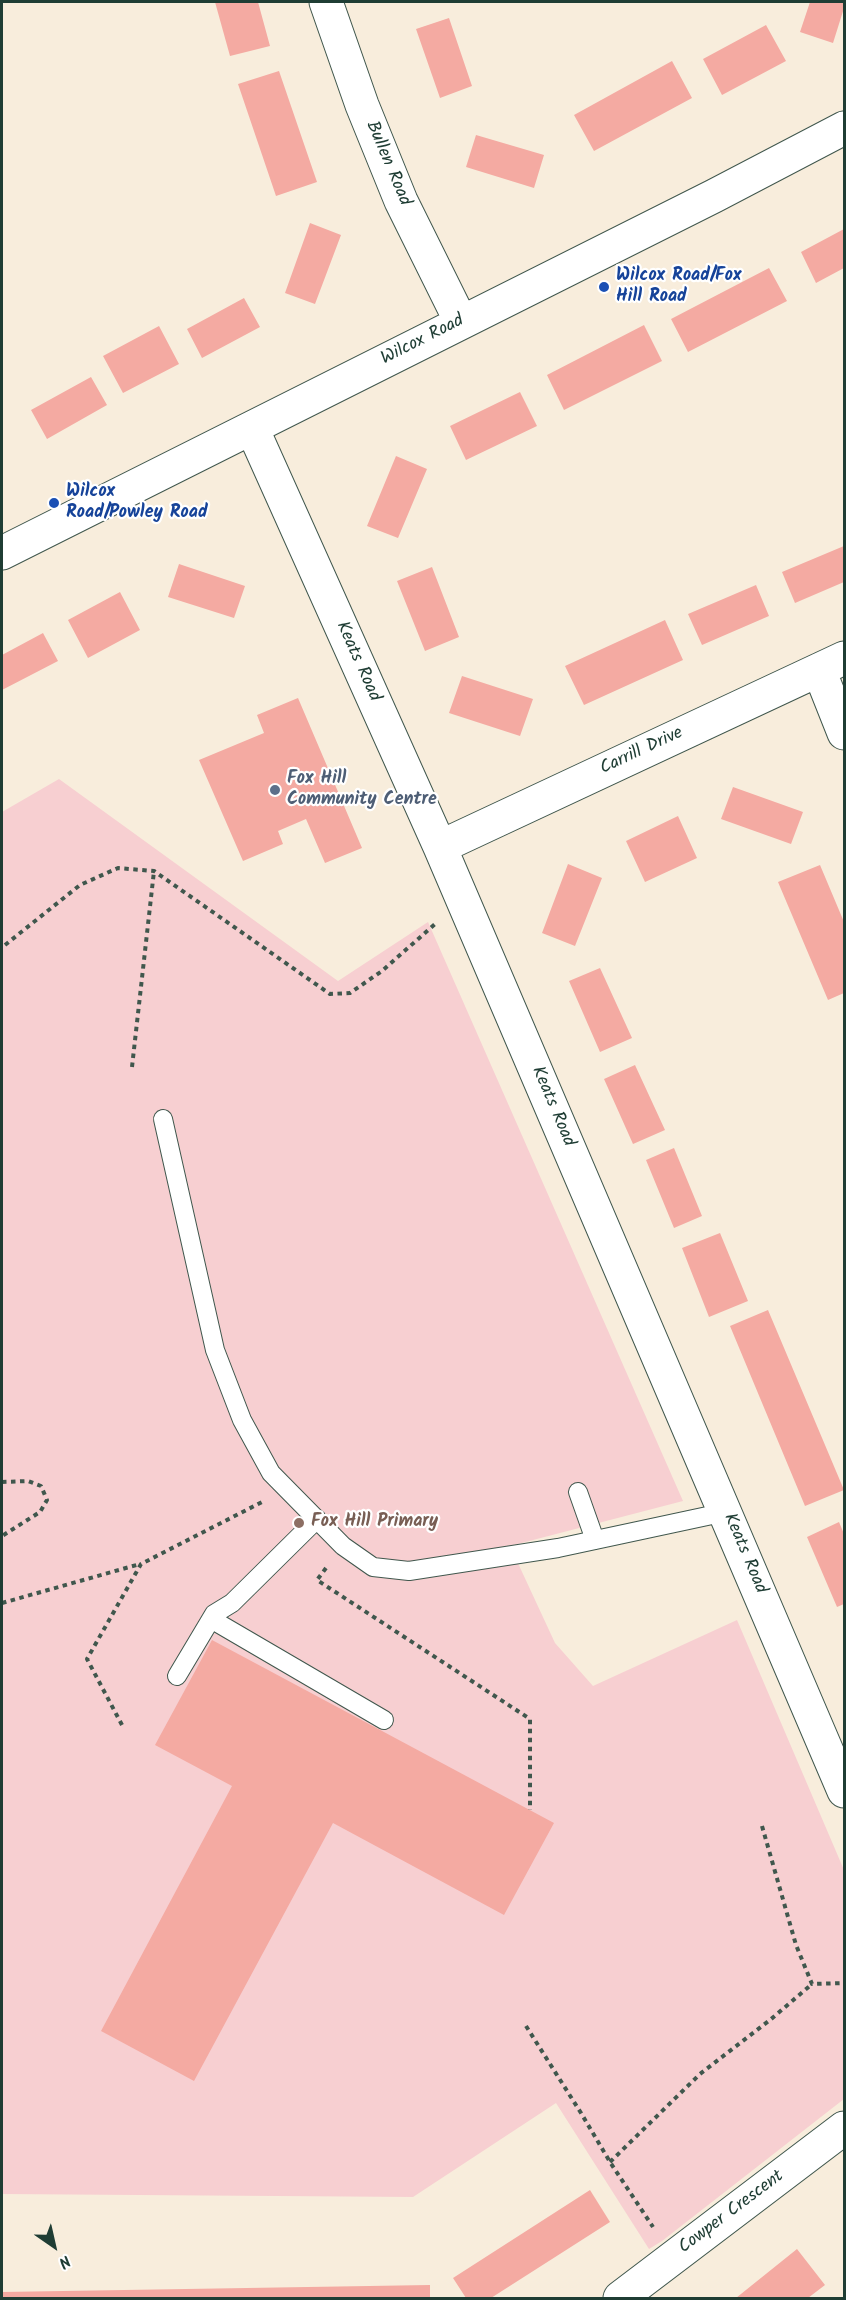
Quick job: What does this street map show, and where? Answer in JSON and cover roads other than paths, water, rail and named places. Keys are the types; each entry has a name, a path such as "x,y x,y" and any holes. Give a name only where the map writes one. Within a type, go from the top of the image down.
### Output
{"street":[{"name":"Bullen Road","path":"326,2 362,105 401,201 461,322"},
{"name":"Wilcox Road","path":"2,553 714,196 844,128"},
{"name":"Keats Road","path":"252,428 463,899 844,1791"},
{"name":"Carrill Drive","path":"440,847 832,664"},
{"path":"832,664 844,733"},
{"name":"Cowper Crescent","path":"620,2298 844,2128"}],"lane":[{"path":"163,1119 215,1350 242,1420 271,1473 343,1546 373,1567 409,1570 558,1548 726,1512"},
{"path":"578,1492 595,1540"},
{"path":"177,1676 214,1614 232,1603 316,1520"},
{"path":"211,1619 384,1720"}],"place":[{"name":"Wilcox Road/Fox Hill Road","path":"604,287"},
{"name":"Wilcox Road/Powley Road","path":"54,503"},
{"name":"Fox Hill Community Centre","path":"275,790"},
{"name":"Fox Hill Primary","path":"299,1523"}]}
